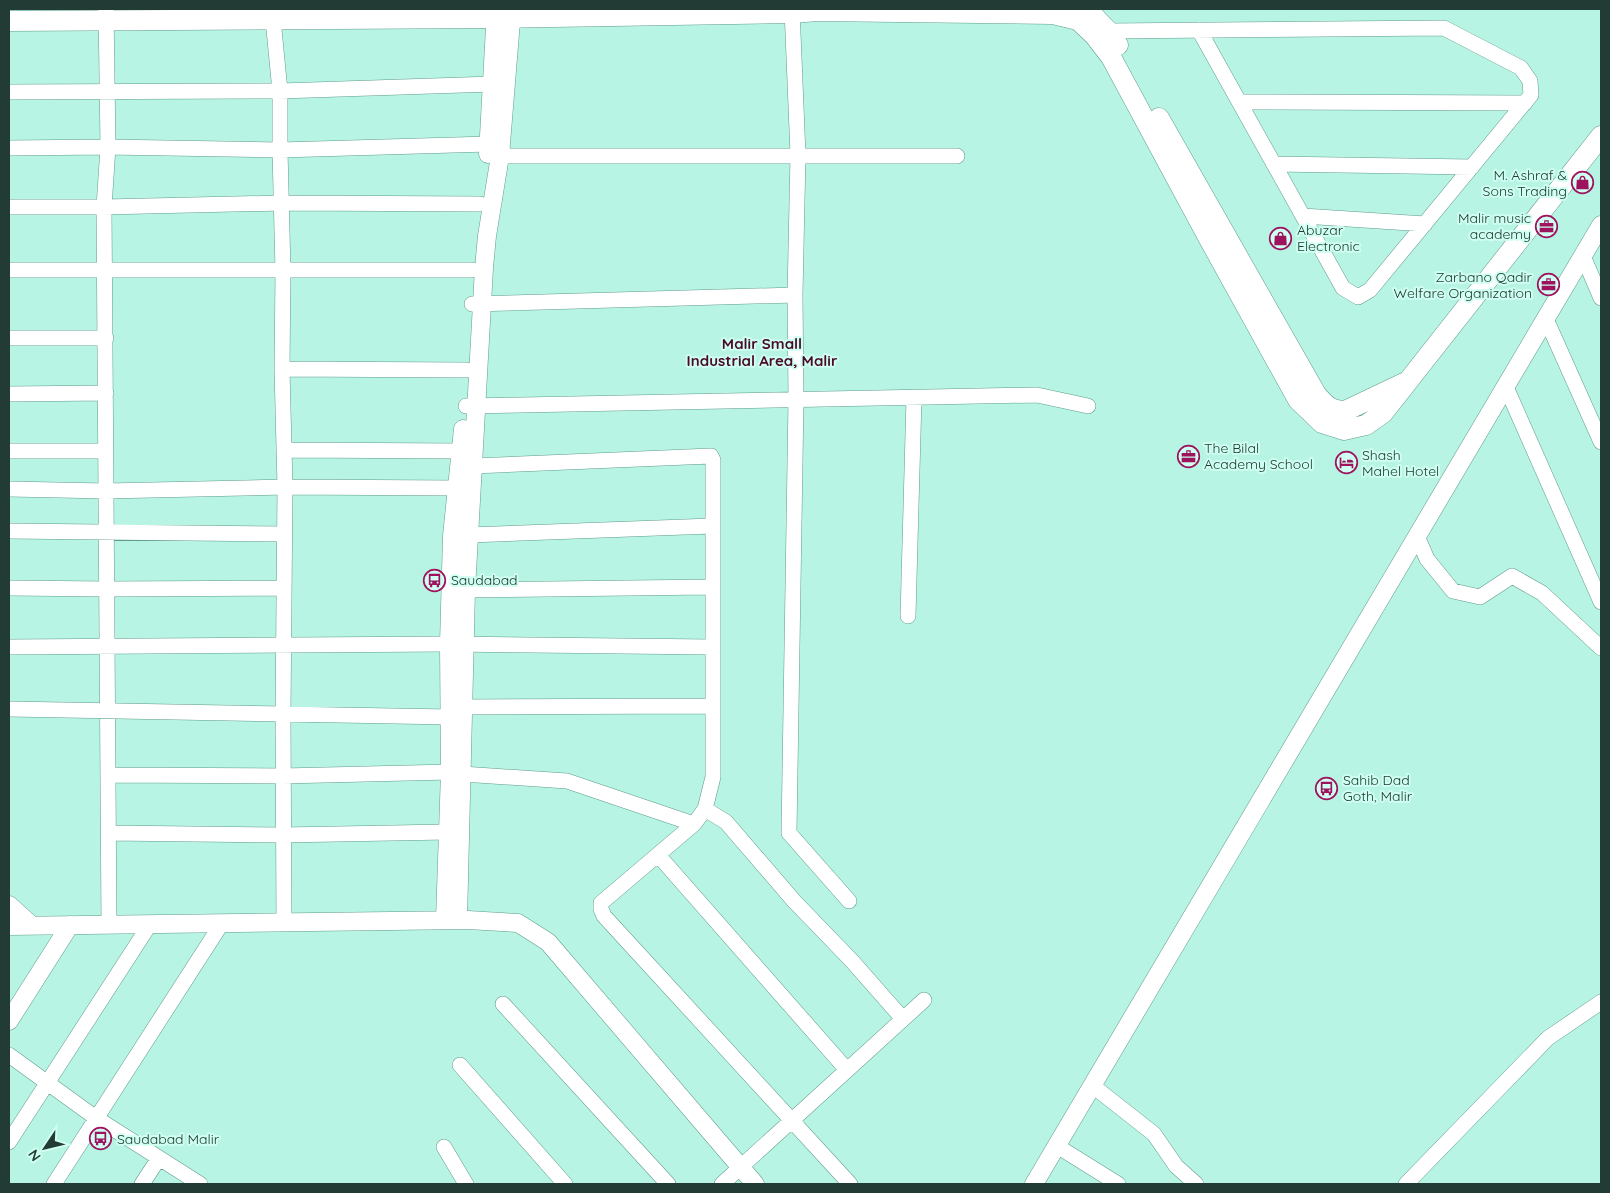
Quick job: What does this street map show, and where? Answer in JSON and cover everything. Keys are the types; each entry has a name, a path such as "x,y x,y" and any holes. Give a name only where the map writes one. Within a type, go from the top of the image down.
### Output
{"main road":[{"path":"9,20 106,14 817,10 1053,14 1086,12 1108,31 1316,394 1328,408 1336,411 1345,411 1408,382"},
{"path":"1086,12 1094,36 1111,57 1204,231 1298,400 1322,422 1344,430 1366,425 1384,413 1601,136"}],"street":[{"path":"792,11 798,155 789,833 849,901"},
{"path":"498,105 493,84 504,13"},
{"path":"457,644 466,590 473,466 471,406 467,370 486,236 495,150 504,13"},
{"path":"106,14 108,147 104,207 106,270 109,924"},
{"path":"273,14 280,91 282,203 282,369 285,487 282,715 284,922"},
{"path":"1108,31 1198,30 1444,28 1521,68 1530,81 1531,95 1370,290 1358,296 1343,288 1198,30"},
{"path":"9,92 280,91 493,84"},
{"path":"1239,102 1525,103"},
{"path":"9,148 495,150 957,156"},
{"path":"452,920 457,644 452,536 462,451 471,406 477,304 472,270 480,204 495,150"},
{"path":"1274,164 1472,167"},
{"path":"9,207 282,203 480,204"},
{"path":"1303,216 1425,224"},
{"path":"1034,1184 1601,225"},
{"path":"1583,256 1601,298"},
{"path":"9,270 472,270"},
{"path":"477,304 795,295"},
{"path":"1546,318 1601,442"},
{"path":"9,338 106,338"},
{"path":"282,369 467,370"},
{"path":"1506,387 1601,602"},
{"path":"9,394 106,393"},
{"path":"471,406 1037,395 1088,406"},
{"path":"908,616 914,398"},
{"path":"284,450 462,451"},
{"path":"9,451 106,451"},
{"path":"473,466 711,456 713,460 713,777 705,809 694,824 601,902 601,909 604,916 850,1184"},
{"path":"9,489 106,491 285,487 457,488"},
{"path":"469,535 712,526"},
{"path":"9,531 284,534"},
{"path":"1418,536 1427,559 1453,591 1480,597 1512,576 1542,594 1601,648"},
{"path":"466,590 712,587"},
{"path":"9,588 106,590 284,588"},
{"path":"9,647 457,644 712,648"},
{"path":"9,709 282,715 712,706"},
{"path":"452,920 447,832 456,773"},
{"path":"108,775 283,776 456,773 567,781 694,824"},
{"path":"705,809 726,822 794,901 903,1019"},
{"path":"109,833 283,835 447,832"},
{"path":"658,855 847,1070"},
{"path":"9,905 31,925"},
{"path":"9,926 452,920 518,923 548,942 755,1184"},
{"path":"54,1184 222,923"},
{"path":"9,1142 46,1082 150,924"},
{"path":"9,1021 70,925"},
{"path":"722,1184 924,1000"},
{"path":"1406,1184 1548,1038 1601,1002"},
{"path":"503,1004 668,1184"},
{"path":"9,1055 96,1118 200,1184"},
{"path":"460,1065 565,1184"},
{"path":"1093,1086 1154,1134 1176,1166 1196,1184"},
{"path":"1057,1146 1118,1184"},
{"path":"444,1147 466,1184"},
{"path":"142,1184 159,1158"}],"place":[{"name":"M. Ashraf & Sons Trading","path":"1583,183"},
{"name":"Malir music academy","path":"1547,226"},
{"name":"Abuzar Electronic","path":"1281,238"},
{"name":"Zarbano Qadir Welfare Organization","path":"1548,285"},
{"name":"The Bilal Academy School","path":"1188,456"},
{"name":"Shash Mahel Hotel","path":"1346,463"},
{"name":"Saudabad","path":"435,580"},
{"name":"Sahib Dad Goth, Malir","path":"1327,788"},
{"name":"Saudabad Malir","path":"101,1139"}],"district":[{"name":"Malir Small Industrial Area, Malir","path":"762,352"}]}
